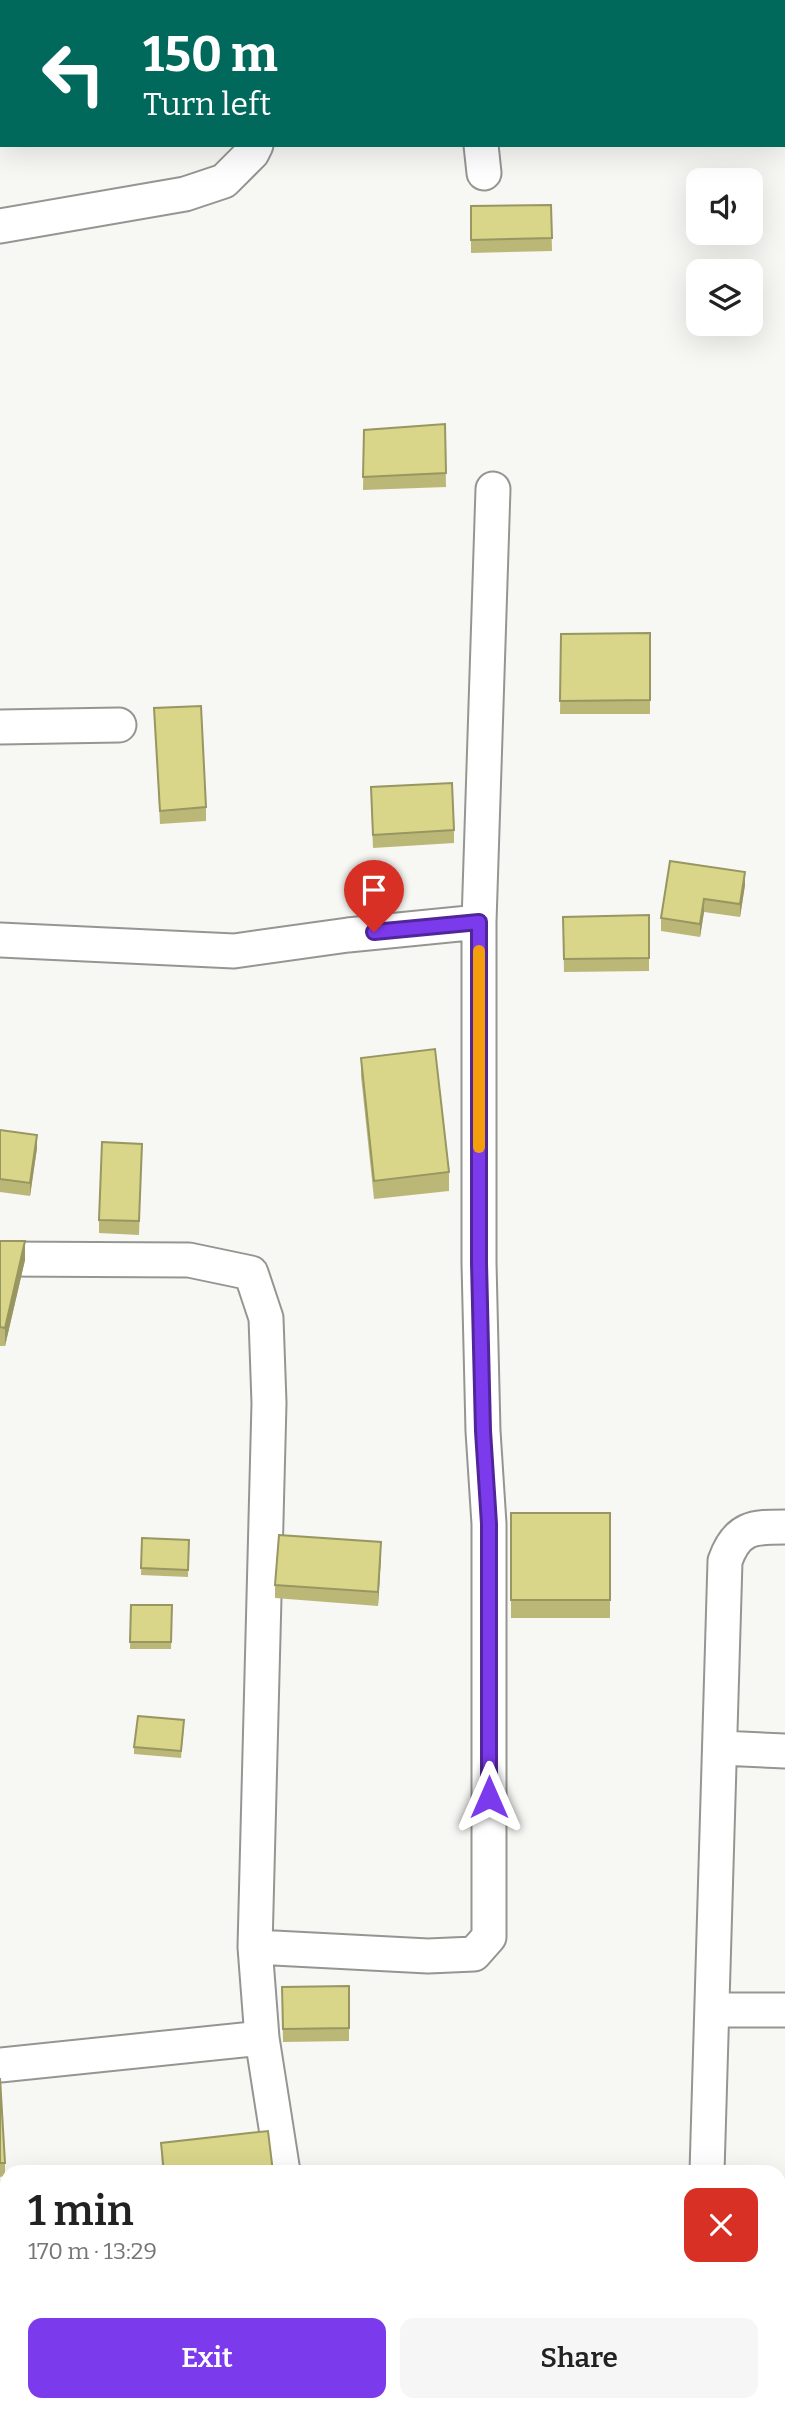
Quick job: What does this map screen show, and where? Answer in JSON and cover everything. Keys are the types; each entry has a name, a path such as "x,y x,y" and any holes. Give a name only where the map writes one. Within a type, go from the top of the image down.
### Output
{"street":[{"path":"0,226 185,194 224,181 255,147"},
{"path":"255,1947 439,1955 474,1954 489,1937 489,1524 483,1431 480,1276 479,922 493,489"},
{"path":"0,727 119,725"},
{"path":"0,940 234,951 348,935 479,922"},
{"path":"0,1259 189,1260 251,1273 266,1318 269,1404 255,1947 262,2038 282,2165"},
{"path":"707,2165 725,1561 731,1544 740,1535 757,1527 785,1527"},
{"path":"720,1748 785,1751"},
{"path":"713,2010 785,2010"},
{"path":"0,2065 262,2038"}],"building":[{"path":"551,205 552,238 471,240 471,206"},
{"path":"445,424 446,473 363,477 364,430"},
{"path":"650,633 650,700 560,701 561,634"},
{"path":"201,706 206,807 160,811 154,708"},
{"path":"452,783 454,830 373,835 371,787"},
{"path":"670,861 745,872 740,904 704,899 700,924 661,918"},
{"path":"649,915 649,958 564,959 563,917"},
{"path":"435,1049 449,1172 374,1181 361,1058"},
{"path":"0,1130 37,1135 30,1183 0,1179"},
{"path":"102,1142 142,1144 139,1221 99,1220"},
{"path":"0,1241 25,1241 5,1328 0,1327"},
{"path":"511,1513 610,1513 610,1600 511,1600"},
{"path":"279,1535 381,1542 378,1592 275,1585"},
{"path":"142,1538 189,1540 188,1570 141,1568"},
{"path":"131,1605 172,1605 171,1642 130,1642"},
{"path":"138,1716 184,1720 181,1751 134,1747"},
{"path":"349,1986 349,2028 283,2029 282,1987"},
{"path":"0,2078 5,2163 0,2163"},
{"path":"268,2131 272,2165 163,2165 161,2143"}],"slow traffic":[{"path":"479,951 479,1147"}],"route":[{"path":"374,932 479,922 479,1263 483,1431 489,1524 489,1797"}]}
